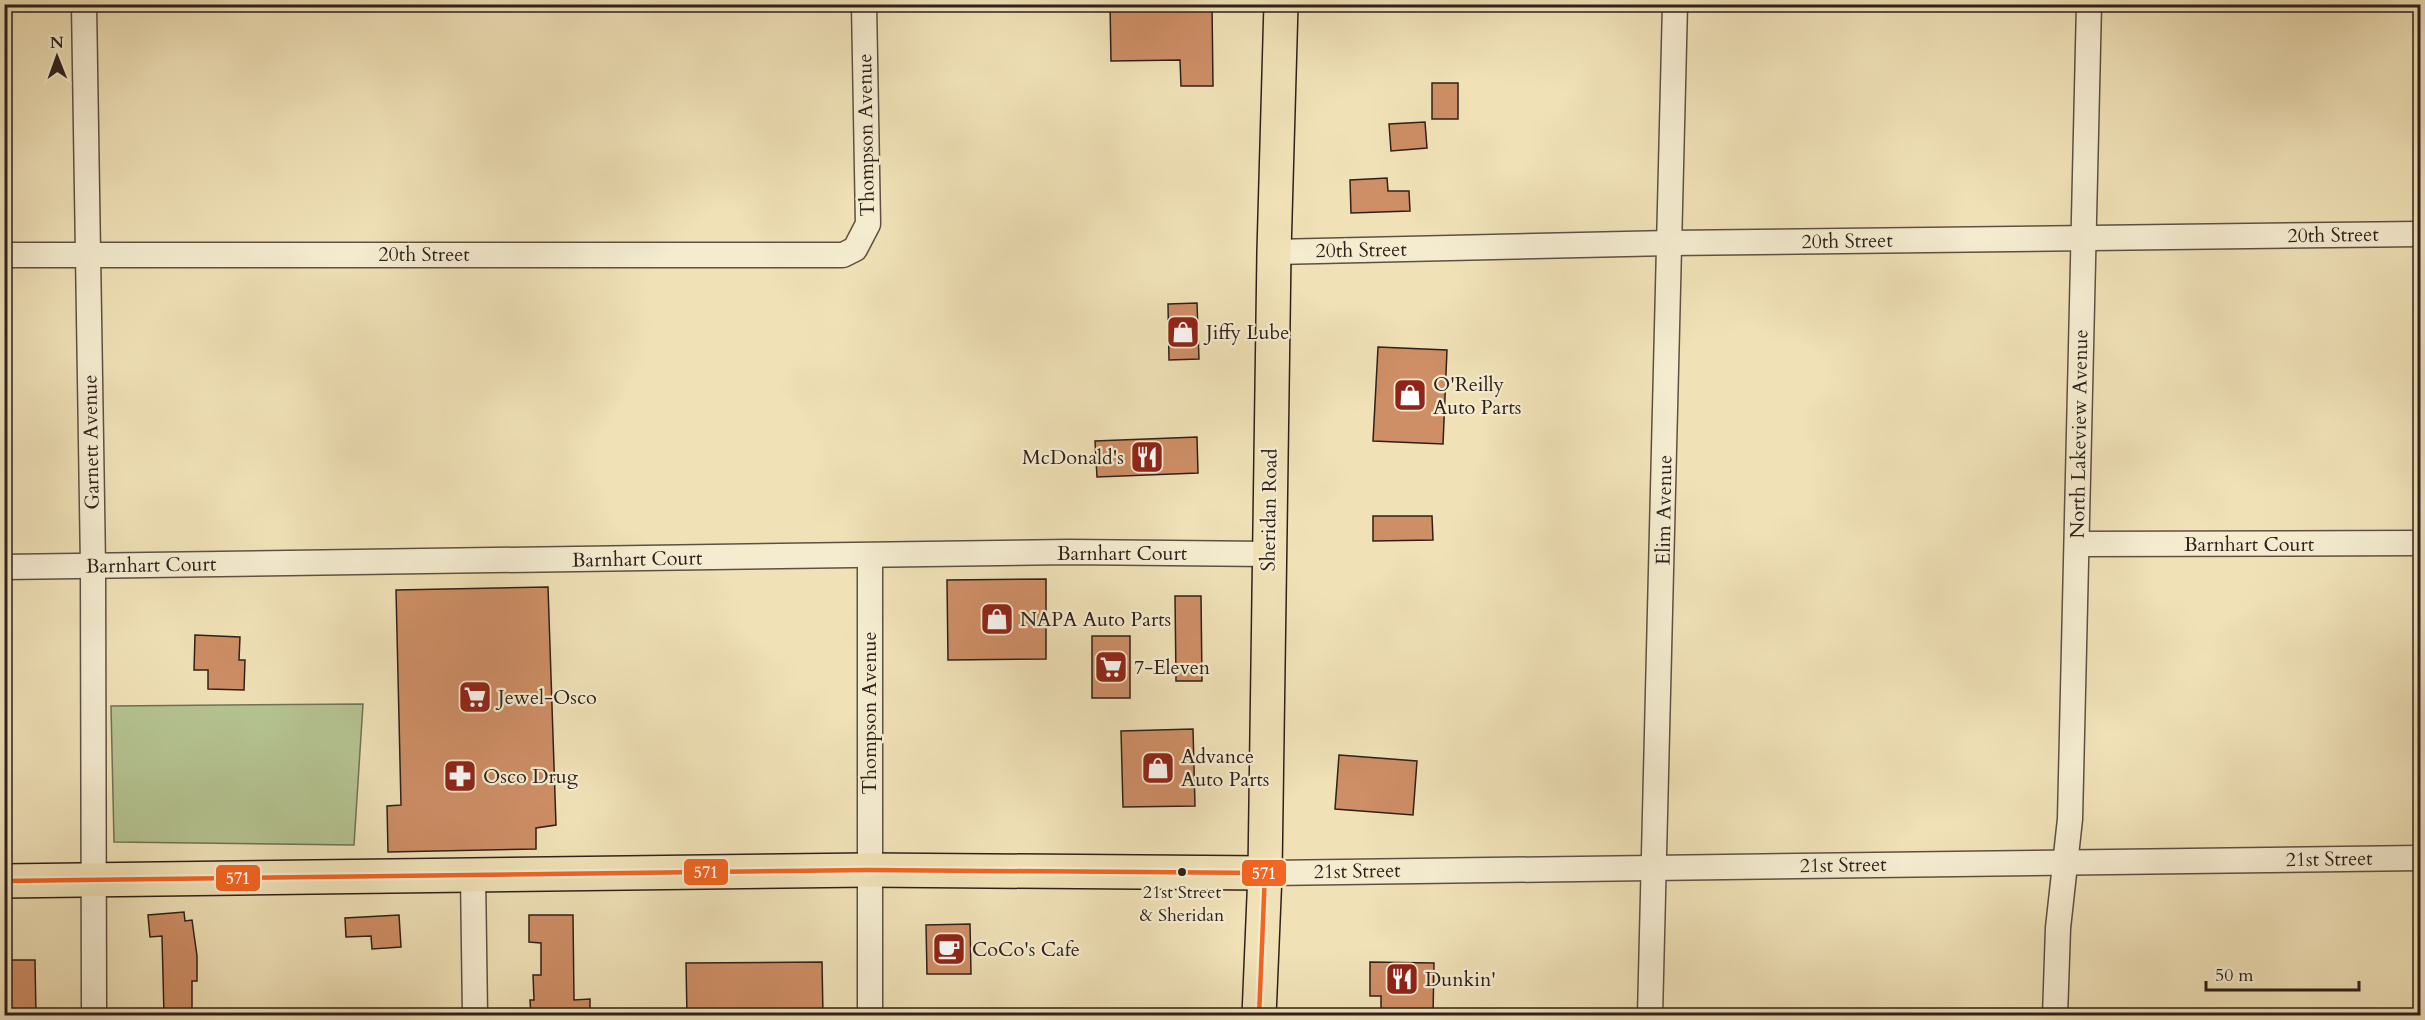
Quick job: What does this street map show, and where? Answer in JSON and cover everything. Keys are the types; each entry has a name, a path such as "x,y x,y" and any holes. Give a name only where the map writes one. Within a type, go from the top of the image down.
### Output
{"main road":[{"name":"Sheridan Road","path":"1259,1016 1265,873 1274,252 1281,4"},
{"path":"4,881 868,870 1265,873"}],"street":[{"name":"Garnett Avenue","path":"84,4 93,566 94,1016"},
{"name":"Thompson Avenue","path":"843,255 855,249 868,224 864,4"},
{"name":"Elim Avenue","path":"1650,1016 1675,4"},
{"name":"North Lakeview Avenue","path":"2055,1016 2058,928 2070,819 2089,4"},
{"name":"20th Street","path":"1274,252 1670,243 2421,234"},
{"name":"20th Street","path":"4,255 843,255"},
{"name":"Barnhart Court","path":"2077,544 2421,543"},
{"name":"Barnhart Court","path":"4,567 1069,552 1269,554"},
{"name":"Thompson Avenue","path":"870,556 868,870 870,1016"},
{"name":"21st Street","path":"1265,873 2421,858"},
{"path":"473,875 476,1016"}],"green space":[{"path":"363,704 354,845 114,842 111,706"}],"building":[{"path":"1110,4 1212,4 1213,86 1181,86 1180,60 1111,61"},
{"path":"1432,83 1458,83 1458,119 1432,119"},
{"path":"1425,122 1427,148 1391,151 1389,124"},
{"path":"1387,178 1388,191 1409,191 1410,211 1351,213 1350,180"},
{"name":"Jiffy Lube","path":"1197,303 1199,359 1169,360 1168,304"},
{"name":"O'Reilly Auto Parts","path":"1378,347 1447,350 1443,444 1373,441"},
{"name":"McDonald's","path":"1197,437 1198,473 1097,477 1095,441"},
{"path":"1373,516 1432,516 1433,540 1373,541"},
{"name":"NAPA Auto Parts","path":"1046,579 1046,659 948,660 947,580"},
{"name":"Jewel-Osco","path":"548,587 556,825 536,828 536,849 388,852 387,806 401,805 396,590"},
{"name":"7-Eleven","path":"1175,596 1201,596 1202,681 1176,681"},
{"path":"195,635 240,637 239,660 245,660 244,690 208,689 208,670 194,670"},
{"name":"7-Eleven","path":"1092,636 1130,636 1130,698 1092,698"},
{"name":"Advance Auto Parts","path":"1193,729 1195,806 1123,807 1121,731"},
{"path":"1339,755 1417,761 1413,815 1335,809"},
{"path":"184,912 185,921 192,920 197,956 197,981 192,981 192,1016 164,1016 162,936 150,937 148,915"},
{"path":"399,915 401,947 372,949 371,936 346,937 345,918"},
{"path":"529,915 573,915 574,1000 590,999 590,1016 531,1016 530,1000 534,1000 533,975 541,975 541,943 529,942"},
{"name":"CoCo's Cafe","path":"970,924 971,974 927,974 926,925"},
{"path":"4,960 35,960 36,1016 5,1016"},
{"path":"822,962 823,1016 687,1016 686,963"},
{"name":"Dunkin'","path":"1370,962 1434,963 1433,1016 1381,1016 1381,996 1370,996"}],"transit line":[{"name":"571","path":"4,881 868,870 1265,873 1259,1016"}],"place":[{"name":"Jiffy Lube","path":"1183,332"},
{"name":"O'Reilly Auto Parts","path":"1410,395"},
{"name":"McDonald's","path":"1147,457"},
{"name":"NAPA Auto Parts","path":"997,619"},
{"name":"7-Eleven","path":"1111,667"},
{"name":"Jewel-Osco","path":"475,697"},
{"name":"Advance Auto Parts","path":"1158,768"},
{"name":"Osco Drug","path":"460,776"},
{"name":"21st Street & Sheridan","path":"1182,872"},
{"name":"CoCo's Cafe","path":"949,949"},
{"name":"Dunkin'","path":"1402,979"}]}
